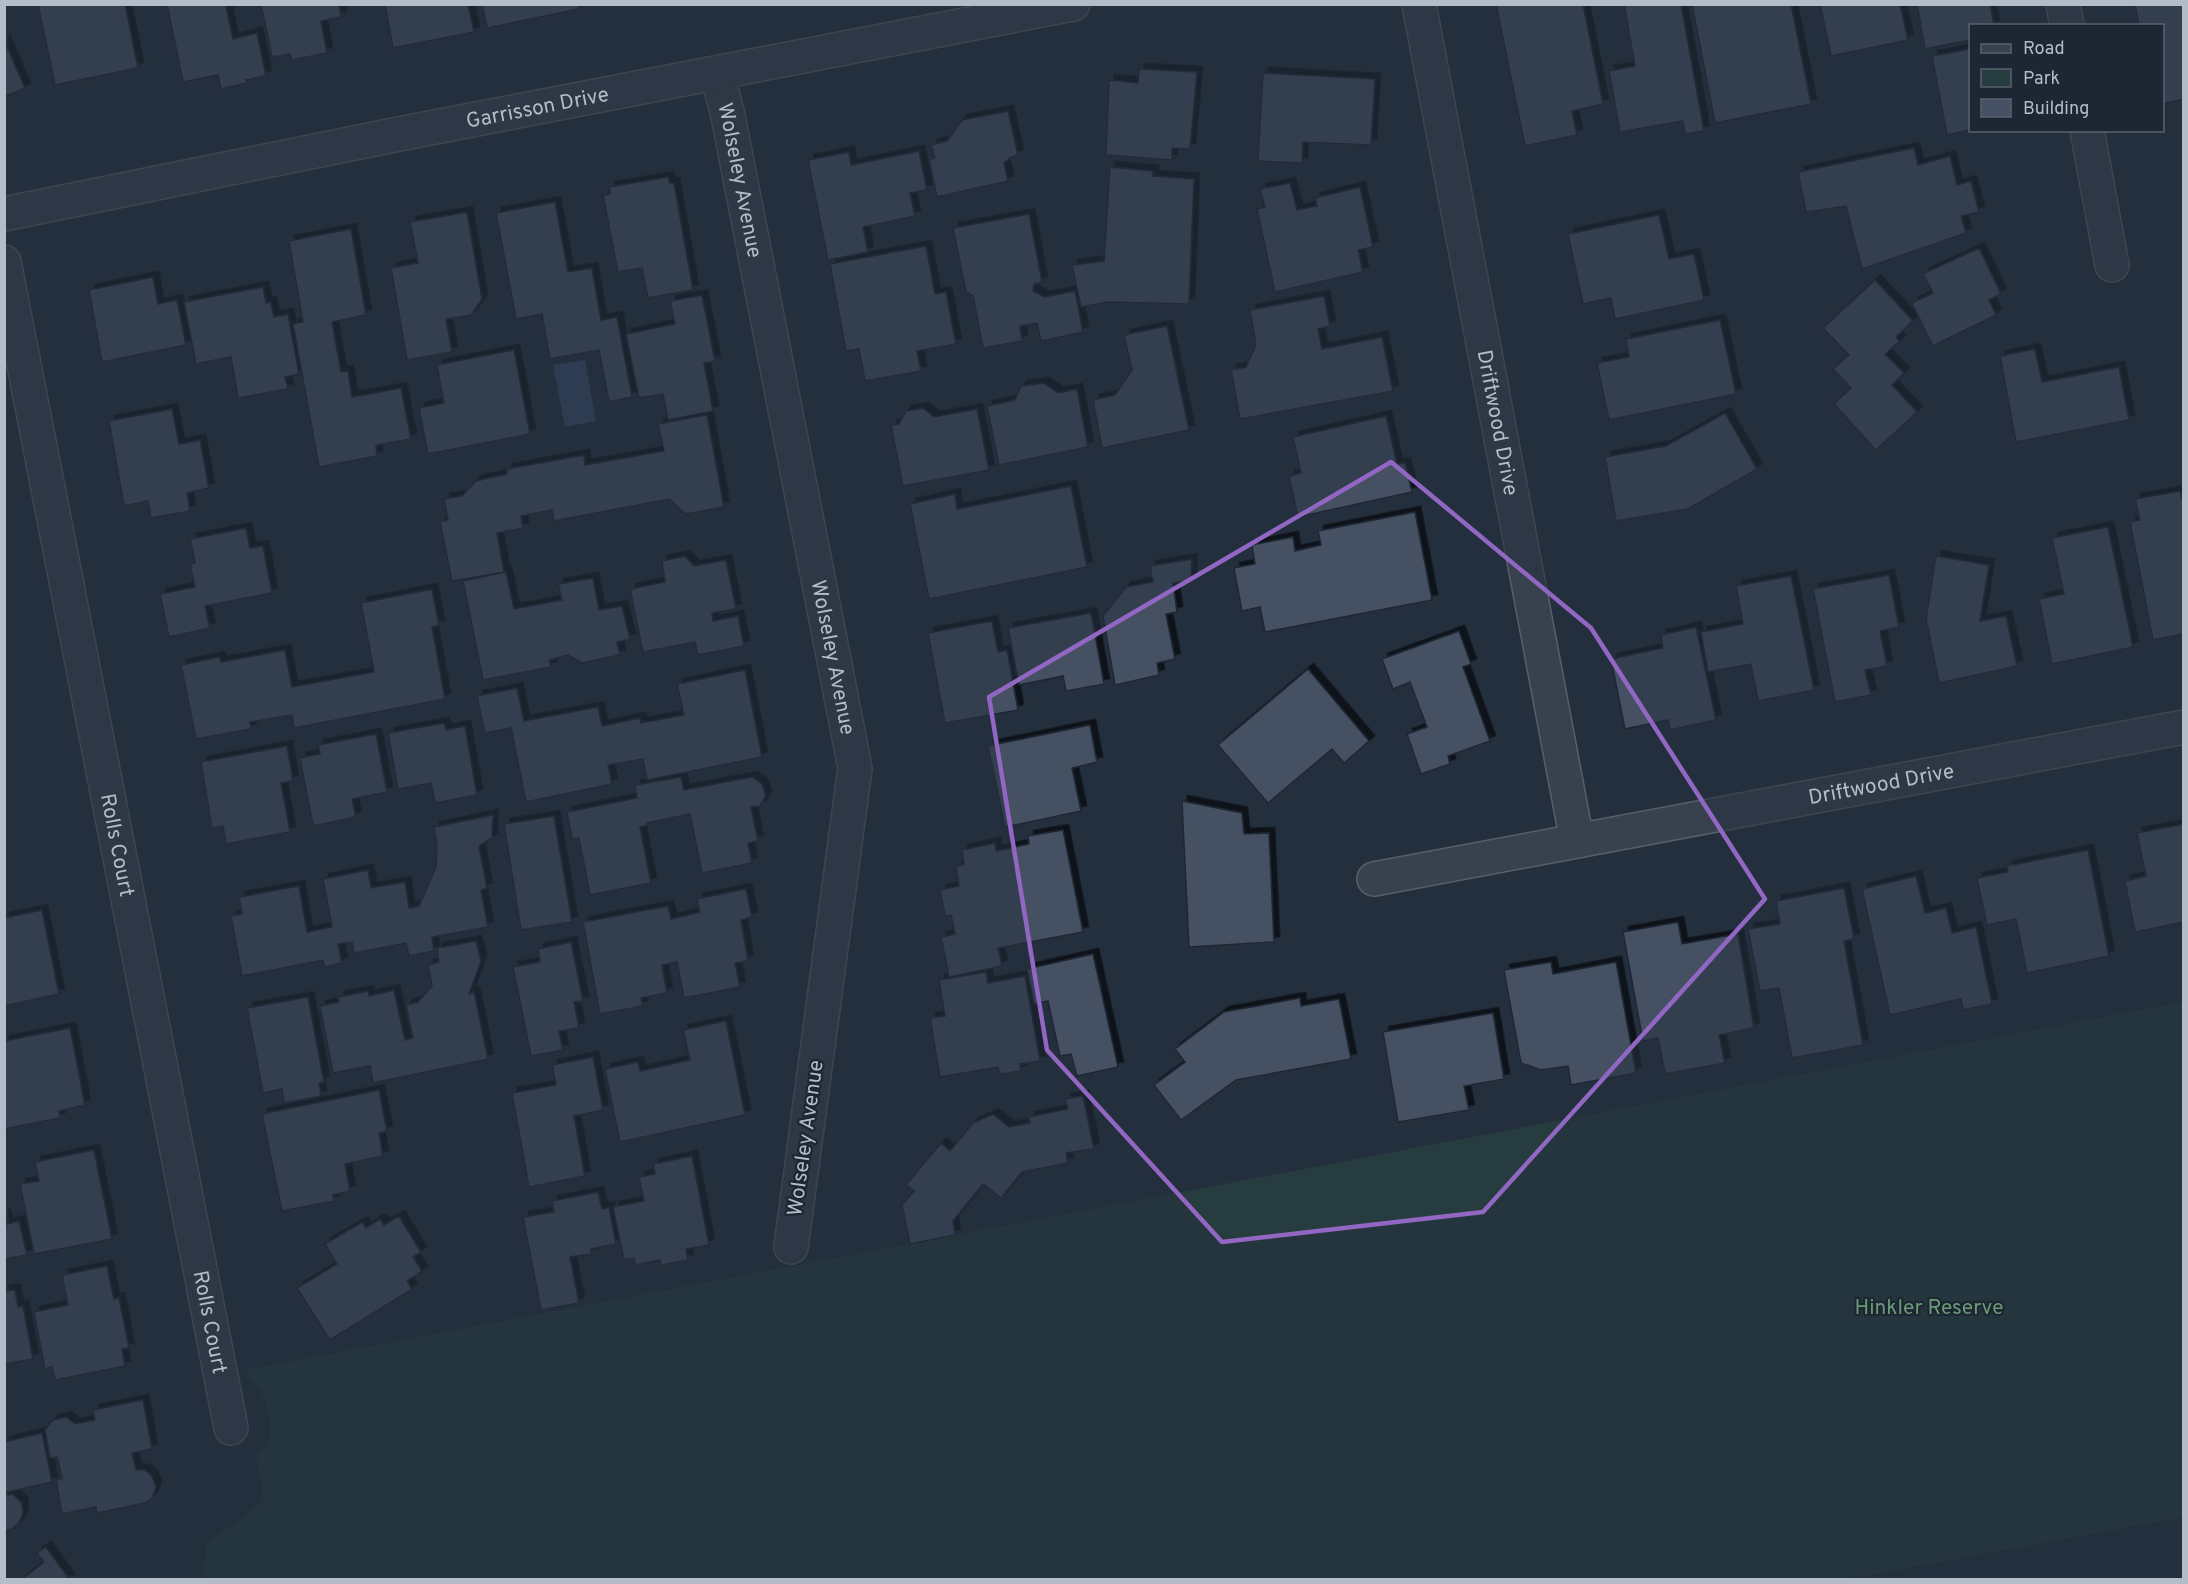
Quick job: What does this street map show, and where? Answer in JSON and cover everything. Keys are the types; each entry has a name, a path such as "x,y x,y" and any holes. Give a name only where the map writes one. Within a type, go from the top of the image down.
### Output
{"street":[{"name":"Garrisson Drive","path":"4,214 404,133 1073,4"},
{"name":"Driftwood Drive","path":"1419,4 1577,841"},
{"path":"2063,4 2067,24"},
{"name":"Wolseley Avenue","path":"717,73 728,116 855,768 791,1247"},
{"path":"2087,132 2112,266"},
{"name":"Rolls Court","path":"4,262 231,1428"},
{"name":"Driftwood Drive","path":"1374,879 2184,727"}],"highlighted area":[{"path":"1391,462 1591,628 1765,899 1483,1212 1222,1242 1047,1050 989,697"}],"green space":[{"name":"Hinkler Reserve","path":"2183,1002 2183,1517 1843,1580 202,1579 207,1542 245,1517 264,1499 256,1455 268,1440 271,1421 265,1401 246,1370"}],"water":[{"path":"585,360 596,421 565,427 553,365"}],"building":[{"path":"38,4 125,4 138,68 55,85"},
{"path":"167,4 235,4 226,7 233,39 257,33 266,76 221,89 218,75 183,82"},
{"path":"261,4 339,4 341,17 321,21 327,53 292,60 290,54 272,57"},
{"path":"385,4 468,4 474,32 393,48"},
{"path":"482,4 578,4 579,9 487,28"},
{"path":"1496,4 1583,4 1603,104 1572,111 1577,135 1525,146"},
{"path":"1624,4 1681,4 1704,131 1685,134 1683,121 1620,132 1609,71 1635,66"},
{"path":"1692,4 1791,4 1811,104 1715,123"},
{"path":"1820,4 1900,4 1908,40 1831,56"},
{"path":"1917,4 1990,4 1994,24 1969,24 1969,40 1925,49"},
{"path":"2135,4 2184,4 2184,99 2164,104 2164,24 2139,24"},
{"path":"4,40 25,88 4,97"},
{"path":"1969,49 1969,130 1947,135 1932,56"},
{"path":"1139,69 1197,72 1190,149 1172,148 1172,160 1106,155 1109,80 1138,83"},
{"path":"1263,73 1375,79 1371,145 1303,142 1302,163 1258,161"},
{"path":"1008,111 1018,155 1004,163 1008,181 937,197 929,160 935,158 931,145 947,141 962,120"},
{"path":"1914,148 1918,165 1950,156 1957,185 1971,181 1979,212 1961,216 1966,233 1862,269 1846,206 1806,212 1798,172"},
{"path":"919,151 927,190 910,193 915,216 863,227 868,252 828,260 808,160 849,152 851,165"},
{"path":"1110,167 1153,171 1153,176 1194,179 1189,304 1108,302 1081,307 1072,265 1104,261"},
{"path":"668,177 670,183 674,183 693,290 648,298 642,268 618,272 603,195 610,194 609,187"},
{"path":"1290,183 1297,210 1317,206 1315,198 1360,187 1373,247 1358,250 1363,272 1275,292 1257,209 1265,207 1260,189"},
{"path":"555,202 568,272 592,268 601,320 617,317 632,397 609,402 599,350 550,359 542,314 516,319 496,213"},
{"path":"467,212 482,299 471,315 446,319 452,352 407,360 391,268 418,263 410,222"},
{"path":"1029,214 1042,282 1034,284 1033,291 1044,297 1075,291 1083,332 1041,341 1037,323 1020,326 1022,341 983,348 973,296 966,292 953,228"},
{"path":"1659,215 1669,259 1694,254 1704,300 1615,319 1611,298 1583,304 1568,234"},
{"path":"351,229 366,315 332,322 341,372 348,371 352,397 401,388 411,439 376,445 377,456 319,467 293,324 303,322 289,241"},
{"path":"926,246 935,294 946,292 956,344 917,351 921,371 865,381 859,349 846,351 830,264"},
{"path":"1979,248 2001,294 1989,300 1996,315 1933,346 1912,303 1933,293 1923,274"},
{"path":"153,277 158,304 177,300 186,345 102,362 89,290"},
{"path":"1875,280 1913,321 1896,337 1900,341 1885,354 1904,373 1892,385 1917,412 1876,450 1834,404 1851,388 1833,369 1849,355 1823,328"},
{"path":"263,287 266,303 271,302 274,317 288,314 299,374 285,377 288,389 238,398 231,357 196,364 184,302"},
{"path":"702,295 715,361 704,363 713,411 668,420 663,394 639,398 626,334 675,324 670,301"},
{"path":"1324,296 1330,326 1318,329 1322,349 1382,337 1393,391 1240,419 1231,370 1246,367 1256,345 1250,310"},
{"path":"1720,320 1736,394 1609,420 1597,363 1629,357 1626,339"},
{"path":"1167,326 1189,430 1102,448 1093,400 1115,395 1132,370 1124,335"},
{"path":"2035,349 2042,382 2119,367 2129,420 2016,442 2000,356"},
{"path":"514,350 530,434 428,454 419,408 444,403 437,365"},
{"path":"1044,383 1058,393 1077,389 1088,447 999,465 987,406 1015,400 1021,386"},
{"path":"923,408 934,417 977,409 989,470 903,486 891,425 899,424 906,411"},
{"path":"172,409 179,444 200,440 209,488 187,493 190,511 151,518 148,501 124,506 109,421"},
{"path":"1725,413 1757,469 1688,509 1616,521 1605,457 1666,446"},
{"path":"707,415 724,507 686,514 669,499 554,521 552,510 521,516 523,528 497,533 504,572 452,581 440,522 448,520 444,499 462,496 476,481 507,474 507,469 584,455 585,465 664,451 658,424"},
{"path":"1386,416 1397,464 1405,463 1412,492 1298,517 1289,476 1301,473 1293,437"},
{"path":"1071,486 1087,567 929,599 910,504 955,494 957,509"},
{"path":"2180,491 2184,507 2184,634 2153,640 2130,522 2140,520 2135,499"},
{"path":"1415,512 1432,600 1265,632 1260,607 1242,611 1234,568 1255,564 1252,545 1293,537 1295,551 1321,545 1318,531"},
{"path":"2108,527 2133,647 2052,664 2039,599 2064,594 2052,538"},
{"path":"246,528 250,548 263,546 272,593 205,606 210,628 169,637 160,594 195,587 190,564 195,563 190,539"},
{"path":"685,556 694,566 726,560 736,609 712,613 713,621 738,616 744,646 698,655 695,642 643,652 630,589 665,582 662,561"},
{"path":"1936,556 1989,565 1980,621 2006,616 2017,666 1939,683 1926,619"},
{"path":"1192,559 1191,580 1173,583 1177,612 1166,614 1175,659 1157,663 1159,675 1115,685 1103,616 1126,587 1153,582 1150,566"},
{"path":"506,572 514,609 562,600 558,584 593,578 599,610 622,606 630,639 617,642 620,655 582,663 568,655 549,660 551,667 483,680 463,581"},
{"path":"1889,575 1899,627 1880,631 1887,666 1865,670 1871,695 1835,702 1813,589"},
{"path":"1791,576 1814,690 1758,701 1751,664 1708,672 1701,632 1743,624 1736,586"},
{"path":"432,589 439,625 432,627 445,699 294,728 292,715 250,722 251,729 196,739 181,665 219,657 221,662 285,650 292,687 374,672 361,603"},
{"path":"1091,613 1104,684 1066,691 1063,676 1019,685 1008,628"},
{"path":"992,621 998,652 1007,650 1018,710 945,723 928,633"},
{"path":"1696,627 1716,720 1670,730 1668,720 1625,729 1611,659 1663,648 1661,635"},
{"path":"1459,631 1471,664 1463,667 1490,741 1448,756 1450,764 1421,774 1407,734 1427,727 1410,682 1393,689 1382,659"},
{"path":"1308,669 1369,741 1344,763 1332,749 1268,803 1218,745"},
{"path":"745,670 762,757 647,780 643,759 608,765 612,784 526,802 511,728 485,733 477,696 517,688 524,721 598,707 602,726 640,718 641,723 684,715 677,684"},
{"path":"444,723 446,730 465,726 477,795 435,803 431,783 398,789 388,733"},
{"path":"1090,725 1097,762 1072,768 1081,811 1005,827 988,746"},
{"path":"376,734 387,792 352,799 356,817 313,826 300,758 320,754 318,745"},
{"path":"287,746 293,781 281,783 290,832 226,844 223,826 212,828 201,762"},
{"path":"681,777 684,790 752,777 762,784 766,796 760,806 751,807 758,841 748,843 752,863 702,873 690,814 647,823 648,825 640,827 651,883 590,895 579,838 572,839 567,812 637,798 635,785"},
{"path":"1182,801 1242,813 1244,834 1269,833 1274,942 1189,947"},
{"path":"493,815 492,838 479,846 487,888 481,890 488,927 432,937 434,951 409,956 406,943 354,953 352,942 338,944 342,963 325,967 323,960 242,976 231,916 242,914 239,897 299,886 307,932 332,927 323,879 368,870 371,888 405,882 409,908 419,906 436,867 437,845 434,827"},
{"path":"554,816 572,922 521,930 504,824"},
{"path":"2184,824 2184,922 2135,932 2125,881 2146,876 2137,833"},
{"path":"1063,830 1083,932 998,948 1002,966 949,977 941,937 955,934 951,915 945,916 940,890 959,886 956,867 964,864 962,850 995,843 996,851 1029,844 1028,836"},
{"path":"2088,850 2109,956 2027,973 2016,919 1987,925 1977,878 2008,872 2007,866"},
{"path":"1916,876 1925,913 1946,908 1952,933 1976,927 1992,1004 1963,1010 1961,999 1890,1015 1862,889"},
{"path":"1844,888 1854,939 1844,941 1863,1045 1792,1058 1779,988 1760,991 1748,929 1780,924 1776,901"},
{"path":"746,889 752,917 741,920 748,961 735,963 740,987 684,998 677,962 662,965 667,993 641,998 643,1006 600,1014 583,922 668,906 671,919 700,912 697,899"},
{"path":"42,910 59,994 4,1006 4,918"},
{"path":"1678,922 1682,944 1738,934 1754,1028 1719,1035 1725,1063 1665,1074 1658,1038 1643,1041 1623,932"},
{"path":"476,941 481,961 469,994 474,992 488,1059 373,1083 370,1066 333,1073 320,1006 339,1002 338,997 368,991 369,996 394,990 405,1040 413,1038 406,1005 418,1002 432,986 428,965 439,962 437,948"},
{"path":"571,942 583,1001 574,1002 579,1028 559,1031 563,1050 531,1056 513,967 540,962 538,949"},
{"path":"1093,954 1118,1067 1077,1076 1071,1054 1060,1056 1048,1001 1034,1004 1027,969"},
{"path":"1551,962 1553,974 1616,962 1636,1073 1571,1085 1568,1066 1541,1070 1521,1063 1504,970"},
{"path":"986,972 988,983 1025,976 1040,1061 1020,1064 1021,1071 1000,1074 998,1067 940,1077 930,1018 945,1016 939,980"},
{"path":"308,997 324,1082 319,1083 321,1096 284,1103 282,1089 263,1093 247,1008"},
{"path":"1300,998 1301,1006 1339,999 1351,1059 1236,1080 1181,1120 1154,1085 1185,1062 1175,1049 1224,1012"},
{"path":"1493,1013 1504,1079 1464,1086 1469,1110 1398,1122 1383,1032"},
{"path":"726,1021 745,1115 620,1142 605,1069 638,1062 640,1071 690,1060 683,1030"},
{"path":"70,1028 85,1105 59,1111 60,1118 4,1129 4,1041"},
{"path":"593,1057 603,1110 574,1116 585,1176 529,1187 512,1093 556,1085 552,1065"},
{"path":"379,1090 387,1131 379,1133 383,1156 345,1164 350,1191 333,1195 334,1201 282,1211 262,1114"},
{"path":"1083,1096 1094,1149 1066,1153 1068,1163 1022,1172 1001,1198 983,1184 953,1221 955,1235 910,1244 902,1205 914,1191 906,1185 941,1143 950,1151 973,1123 993,1114 1009,1127 1030,1123 1029,1117 1068,1109 1065,1099"},
{"path":"94,1150 112,1239 34,1254 20,1184 39,1181 35,1162"},
{"path":"692,1156 709,1245 686,1249 688,1260 661,1265 660,1260 636,1265 634,1258 624,1260 613,1207 644,1201 639,1177 655,1174 653,1164"},
{"path":"598,1192 602,1209 609,1207 616,1244 591,1249 592,1254 570,1257 579,1303 541,1310 523,1217 554,1212 552,1201"},
{"path":"4,1213 7,1224 19,1221 27,1255 4,1259"},
{"path":"399,1216 421,1252 413,1257 422,1271 407,1281 412,1289 330,1340 297,1288 337,1264 325,1244 362,1222 366,1228 380,1219 384,1225"},
{"path":"107,1266 114,1299 119,1298 129,1348 122,1349 125,1366 55,1380 52,1367 45,1369 34,1312 68,1305 62,1275"},
{"path":"15,1290 18,1307 23,1306 33,1359 4,1364 4,1291"},
{"path":"143,1400 152,1449 132,1453 136,1470 145,1470 152,1476 156,1487 152,1498 145,1503 97,1513 96,1507 62,1514 56,1480 62,1478 57,1457 50,1458 45,1430 53,1420 66,1417 75,1424 95,1420 93,1410"},
{"path":"42,1433 52,1482 7,1492 8,1495 13,1494 22,1503 23,1513 19,1523 12,1529 4,1531 4,1442"},
{"path":"46,1547 70,1580 21,1580 44,1562 37,1553"}]}
